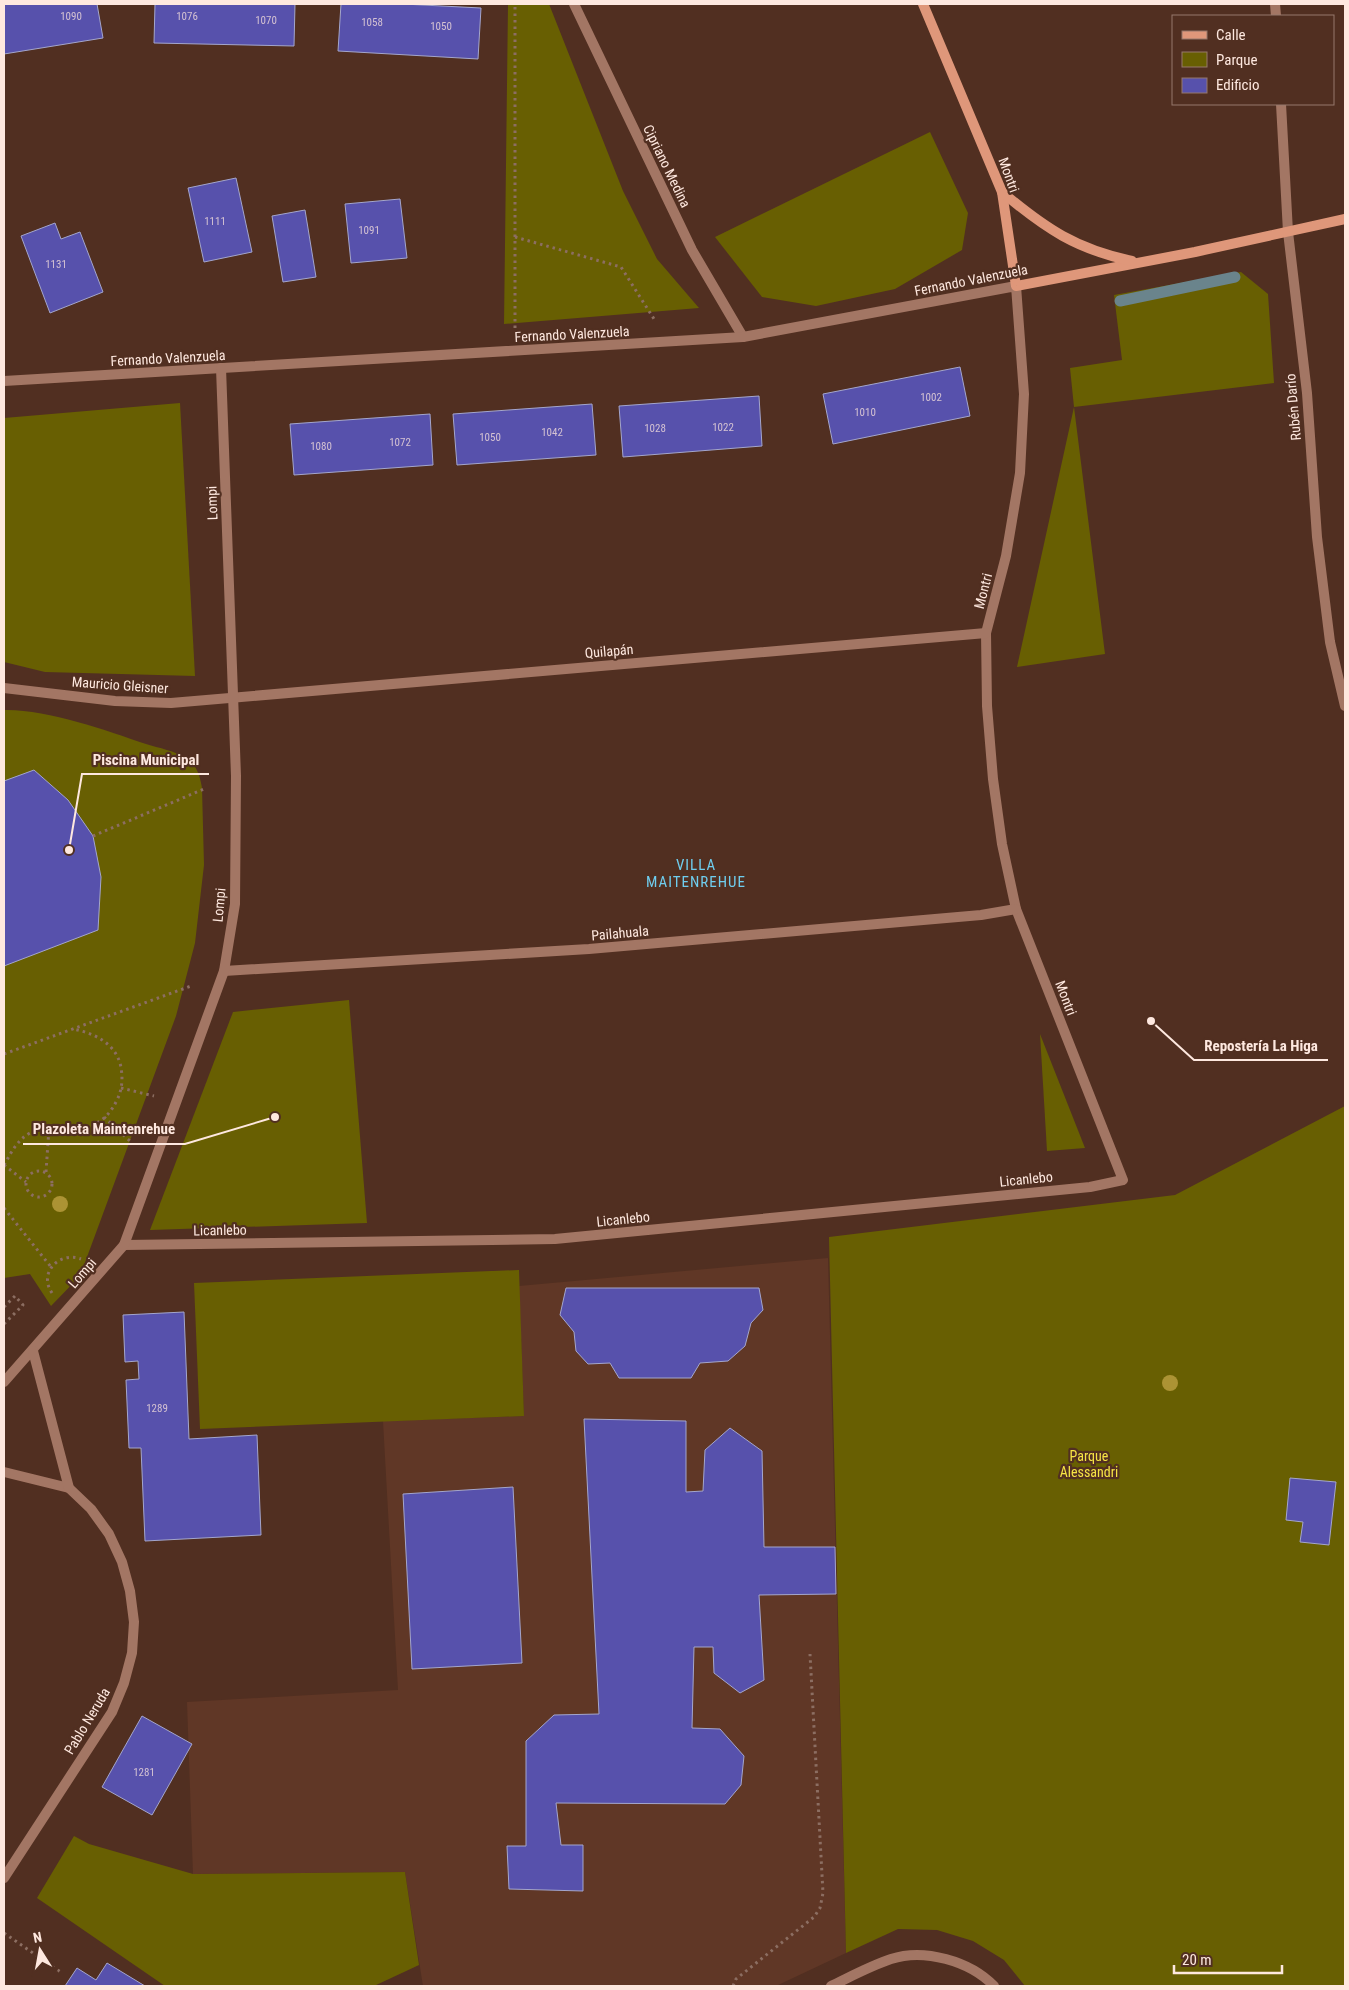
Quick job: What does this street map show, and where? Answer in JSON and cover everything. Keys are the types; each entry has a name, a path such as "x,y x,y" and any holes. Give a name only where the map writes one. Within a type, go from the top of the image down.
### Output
{"street":[{"name":"Cipriano Medina","path":"574,4 692,250 743,338"},
{"name":"Montri","path":"923,4 1002,192 1016,286 1024,394 1020,472 1006,556 986,633 987,706 993,779 1002,844 1016,908 1123,1180"},
{"name":"Rubén Darío","path":"1281,105 1288,232 1307,393 1317,537 1330,642 1345,706"},
{"name":"Fernando Valenzuela","path":"1002,192 1038,222 1070,242 1104,255 1136,262"},
{"name":"Fernando Valenzuela","path":"4,381 743,338 1016,286 1345,219"},
{"name":"Lompi","path":"4,1382 124,1246 224,971 234,904 236,776 221,368"},
{"name":"Quilapán","path":"234,697 986,633"},
{"name":"Mauricio Gleisner","path":"4,688 115,701 171,703 234,697"},
{"name":"Pailahuala","path":"224,971 598,948 981,916 1016,908"},
{"name":"Licanlebo","path":"124,1246 555,1239 1090,1187 1123,1180"},
{"path":"33,1351 69,1488"},
{"name":"Pablo Neruda","path":"4,1472 69,1488 91,1509 109,1534 122,1562 130,1591 134,1622 132,1653 124,1683 112,1712 4,1878"},
{"path":"831,1986 892,1959 932,1956 951,1961 972,1970 994,1986"}],"path":[{"path":"515,4 515,351"},
{"path":"515,237 622,266 669,342"},
{"path":"93,836 204,788"},
{"path":"4,1054 191,986"},
{"path":"26,1182 4,1165 22,1138 42,1128 69,1129 85,1127 104,1117 113,1109 121,1088 122,1078 119,1061 109,1045 93,1033 73,1029"},
{"path":"121,1088 157,1096"},
{"path":"104,1117 130,1141"},
{"path":"46,1173 49,1128"},
{"path":"42,1170 50,1176 53,1185 49,1193 40,1198 31,1195 26,1188 26,1182 33,1172 42,1170"},
{"path":"4,1208 51,1267"},
{"path":"56,1297 50,1290 47,1281 51,1267 61,1258 70,1256 79,1258 87,1263"},
{"path":"4,1307 15,1296 23,1305 4,1324"},
{"path":"733,1986 736,1979 814,1917 820,1908 823,1893 810,1654"},
{"path":"4,1933 62,1973"}],"shaded area":[{"path":"828,1258 846,1953 776,1986 423,1986 405,1872 193,1874 187,1702 398,1690 383,1421 524,1416 519,1286"}],"green space":[{"path":"508,4 549,4 623,191 657,259 699,308 504,324"},
{"path":"930,132 968,213 962,250 895,289 816,306 762,297 715,237"},
{"path":"1241,272 1268,294 1274,383 1074,407 1070,368 1122,360 1114,295"},
{"path":"180,403 195,676 45,672 4,662 4,418"},
{"path":"1074,407 1105,654 1017,667"},
{"path":"4,710 39,713 57,717 177,753 190,761 195,767 202,788 204,865 195,943 176,1016 80,1276 51,1306 30,1274 4,1278"},
{"path":"349,1000 367,1223 150,1230 233,1012"},
{"path":"1040,1034 1085,1148 1047,1151"},
{"name":"Parque Alessandri","path":"1345,1106 1345,1986 1025,1986 1004,1960 973,1941 937,1930 898,1929 846,1953 829,1237 1175,1195"},
{"path":"519,1270 524,1416 200,1429 194,1283"},
{"path":"74,1836 89,1844 193,1874 405,1872 419,1965 374,1986 165,1986 37,1898"}],"building":[{"path":"4,4 97,4 103,38 4,54"},
{"path":"155,4 295,4 294,46 154,43"},
{"path":"341,4 403,4 481,8 478,59 338,51"},
{"path":"236,178 252,252 204,262 188,188"},
{"path":"400,199 407,258 351,263 345,204"},
{"path":"305,210 316,277 283,282 272,216"},
{"path":"55,223 61,239 80,232 103,292 50,313 21,236"},
{"path":"960,367 970,416 833,444 823,394"},
{"path":"759,396 762,446 623,457 619,406"},
{"path":"592,404 596,455 457,465 453,414"},
{"path":"430,414 433,465 294,475 290,424"},
{"path":"34,770 68,800 93,836 101,877 98,930 4,966 4,781"},
{"path":"566,1288 759,1288 763,1310 751,1323 745,1346 728,1361 700,1363 691,1378 619,1378 610,1363 588,1364 576,1351 574,1332 560,1315"},
{"path":"184,1312 189,1439 257,1435 261,1535 145,1541 141,1448 129,1448 126,1380 139,1379 138,1361 125,1362 123,1315"},
{"path":"584,1419 686,1421 686,1492 703,1491 705,1450 730,1428 762,1451 764,1547 835,1547 836,1594 759,1595 764,1680 740,1693 714,1673 713,1647 694,1647 692,1728 720,1729 744,1756 741,1785 725,1804 556,1803 561,1845 583,1845 583,1891 509,1889 507,1846 526,1846 526,1741 554,1715 599,1714"},
{"path":"1290,1478 1336,1482 1329,1545 1300,1542 1303,1522 1286,1520"},
{"path":"513,1487 522,1663 412,1669 403,1494"},
{"path":"142,1716 192,1744 152,1815 102,1787"},
{"path":"107,1963 145,1986 65,1986 77,1968 96,1980"}],"waterway":[{"path":"1120,301 1235,277"}],"place":[{"name":"Piscina Municipal","path":"69,850"},
{"name":"Repostería La Higa","path":"1151,1021"},
{"name":"Plazoleta Maintenrehue","path":"275,1117"}],"district":[{"name":"VILLA MAITENREHUE","path":"696,874"}]}
